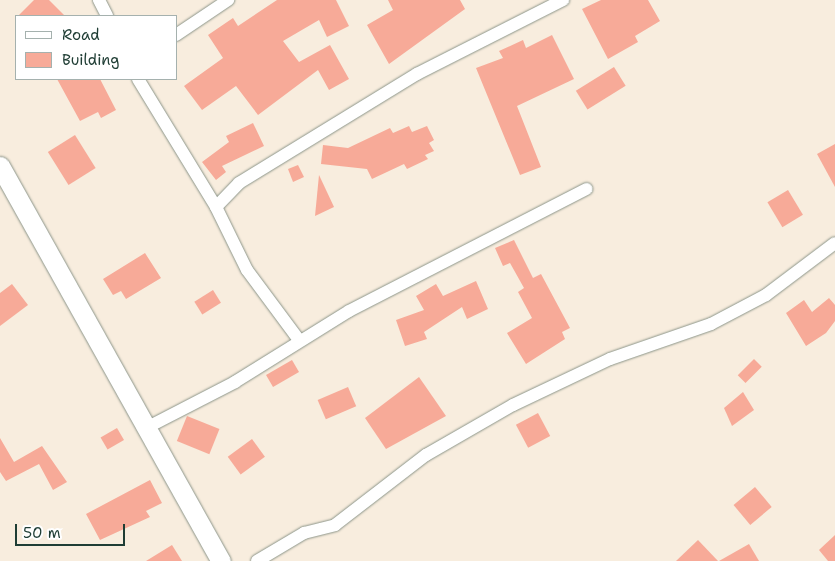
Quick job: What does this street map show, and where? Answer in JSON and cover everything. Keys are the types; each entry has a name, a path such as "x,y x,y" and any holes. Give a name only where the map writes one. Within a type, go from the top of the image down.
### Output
{"street":[{"path":"99,0 106,15"},
{"path":"178,35 228,0"},
{"path":"216,207 239,183 417,74 563,0"},
{"path":"139,80 216,207 247,270 299,340"},
{"path":"0,166 148,427 221,561"},
{"path":"148,427 235,382 299,340 586,189"},
{"path":"257,561 304,533 335,525 426,455 513,405 610,359 711,324 766,295 835,244"}],"building":[{"path":"34,0 49,0 64,15 19,15"},
{"path":"277,0 336,0 349,26 327,37 319,20 283,41 299,62 330,45 349,79 329,90 318,70 258,115 236,86 202,110 184,86 223,58 208,35 233,18 238,26"},
{"path":"388,0 460,0 465,9 389,64 367,25 393,10"},
{"path":"601,0 648,0 660,21 635,36 638,42 608,59 582,9"},
{"path":"552,35 574,79 517,106 541,167 520,175 476,68 503,58 499,51 523,40 526,48"},
{"path":"614,67 626,86 587,110 576,91"},
{"path":"58,80 101,80 116,110 101,118 98,112 80,121"},
{"path":"253,123 264,146 222,166 226,172 216,180 202,162 229,142 226,136"},
{"path":"409,126 412,132 427,126 434,140 429,143 434,151 425,155 428,159 407,169 404,164 372,179 367,169 321,164 323,145 348,148 390,128 393,133"},
{"path":"75,135 96,168 69,185 48,152"},
{"path":"835,144 835,187 817,154"},
{"path":"298,165 304,177 293,182 288,169"},
{"path":"319,175 334,207 315,216"},
{"path":"788,190 803,215 782,227 767,202"},
{"path":"514,240 533,278 541,274 570,328 562,332 565,339 526,364 507,333 532,318 518,292 524,288 510,263 503,266 495,248"},
{"path":"145,253 161,278 126,299 121,291 113,295 103,279"},
{"path":"476,281 488,309 467,319 462,307 424,332 427,339 405,346 396,320 424,310 416,296 436,284 443,296"},
{"path":"12,284 28,305 0,326 0,293"},
{"path":"213,290 221,303 202,314 194,302"},
{"path":"829,298 835,305 835,321 826,333 806,346 786,313 804,300 812,312"},
{"path":"754,359 762,367 746,383 738,375"},
{"path":"292,360 299,372 273,387 266,375"},
{"path":"419,377 446,416 386,449 365,418"},
{"path":"348,387 356,406 326,419 318,400"},
{"path":"743,392 754,410 732,426 724,408"},
{"path":"538,413 550,436 528,448 516,425"},
{"path":"187,416 219,429 209,454 177,441"},
{"path":"117,428 124,440 108,450 101,438"},
{"path":"0,438 14,462 42,446 67,482 53,490 39,464 6,481 0,472"},
{"path":"252,439 265,457 241,474 228,457"},
{"path":"150,480 162,503 146,511 150,517 100,540 86,514"},
{"path":"755,487 772,507 750,525 734,505"},
{"path":"835,535 835,561 828,561 819,550"},
{"path":"698,540 718,561 676,561"},
{"path":"749,544 759,561 719,561"},
{"path":"172,545 182,561 146,561"}]}
